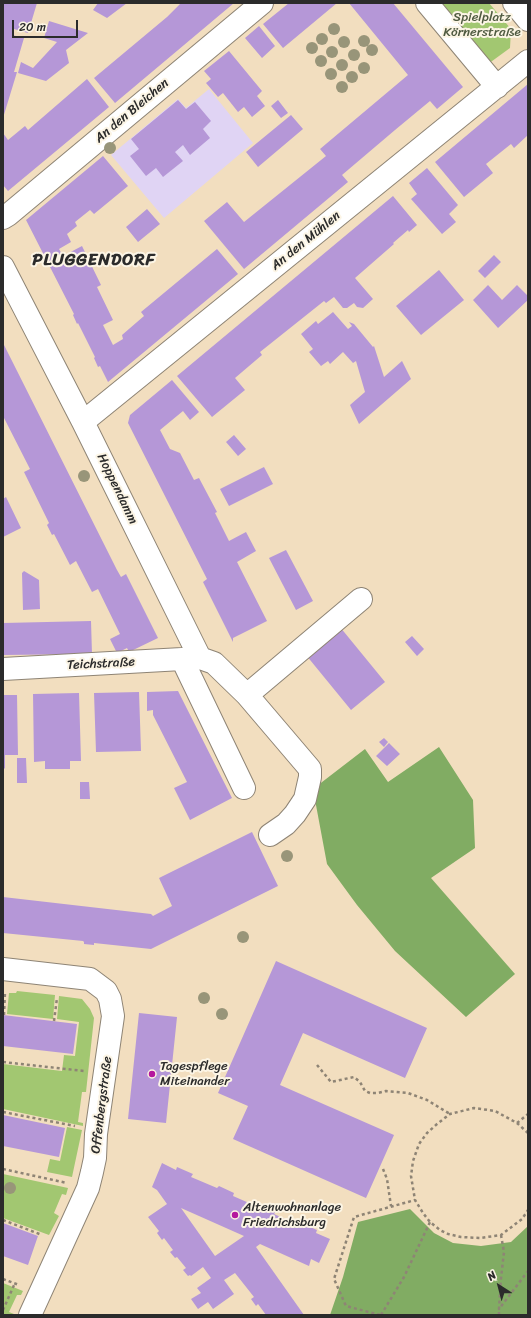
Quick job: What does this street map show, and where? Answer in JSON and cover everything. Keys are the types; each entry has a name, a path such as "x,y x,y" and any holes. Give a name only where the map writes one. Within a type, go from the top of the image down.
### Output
{"street":[{"name":"An den Bleichen","path":"3,218 262,3"},
{"path":"427,3 497,87"},
{"path":"514,3 528,20"},
{"name":"An den Mühlen","path":"83,422 528,61"},
{"name":"Hoppendamm","path":"3,267 83,422 191,659 244,788"},
{"path":"247,695 361,599"},
{"path":"191,659 214,663 247,695 310,769 310,777 305,799 296,814 286,824 270,834"},
{"name":"Teichstraße","path":"3,669 191,659"},
{"name":"Offenbergstraße","path":"3,969 90,979 106,991 110,999 113,1016 97,1130 95,1158 88,1187 30,1315"}],"path":[{"path":"3,1062 106,1074"},
{"path":"317,1065 331,1082 354,1077 360,1082 365,1091 370,1093 378,1093 386,1090 408,1092 427,1100 450,1114"},
{"path":"528,1133 517,1123 495,1111 474,1108 450,1114 432,1128 419,1144 413,1161 411,1176 415,1200 430,1222 448,1234 460,1237 480,1238 501,1236 522,1219 528,1210"},
{"path":"3,1112 43,1122 97,1130"},
{"path":"517,1123 528,1114"},
{"path":"3,1169 88,1187"},
{"path":"383,1169 387,1179 391,1206"},
{"path":"415,1200 354,1216 334,1279 346,1306 380,1315 404,1277 430,1222"},
{"path":"3,1220 15,1226 63,1243"},
{"path":"499,1315 504,1252 501,1236"},
{"path":"499,1309 528,1271"},
{"path":"3,1310 15,1283"}],"shaded area":[{"path":"209,89 253,143 164,218 111,155 178,99 186,108"}],"green space":[{"name":"Spielplatz Körnerstraße","path":"438,3 489,3 511,29 510,48 488,64"},
{"path":"439,747 473,800 475,848 431,878 515,974 466,1017 395,951 357,905 327,864 313,789 365,749 388,782"},
{"path":"17,991 55,995 53,1019 7,1014 9,993 16,993"},
{"path":"59,996 82,999 90,1009 94,1018 86,1092 82,1092 78,1122 83,1123 83,1126 3,1109 3,1064 62,1071 64,1055 75,1056 79,1022 57,1019"},
{"path":"67,1127 82,1130 72,1177 47,1172 50,1159 60,1161"},
{"path":"3,1174 68,1188 66,1195 62,1194 54,1213 59,1216 49,1235 3,1218"},
{"path":"410,1209 434,1233 453,1243 481,1246 511,1242 528,1226 528,1315 330,1315 343,1277 358,1222"},
{"path":"3,1283 23,1291 21,1295 17,1295 9,1312 14,1315 3,1315"}],"building":[{"path":"3,3 37,3 28,33 14,29 12,35 24,38 14,72 17,72 3,118"},
{"path":"98,3 127,3 107,18 93,10"},
{"path":"179,3 234,3 115,103 94,78 167,17 180,4"},
{"path":"289,3 337,3 283,48 263,24"},
{"path":"349,3 393,3 463,87 437,109 430,101 395,130 342,175 348,182 244,269 204,221 227,202 244,222 326,156 320,149 408,75"},
{"path":"49,21 88,33 66,50 69,63 46,81 18,73 21,62 33,68 57,42 44,38"},
{"path":"259,26 275,46 262,58 245,38"},
{"path":"229,51 262,91 257,96 265,106 252,117 244,107 238,112 223,93 218,97 206,83 211,79 204,71"},
{"path":"87,79 109,107 8,191 3,185 3,133 8,140 25,126 28,130"},
{"path":"528,84 528,135 514,148 511,144 486,164 493,173 464,197 435,162"},
{"path":"178,100 186,109 195,102 211,121 203,129 210,138 190,155 183,145 175,152 183,161 163,177 156,168 146,176 130,156 139,149 131,139"},
{"path":"278,100 288,113 281,118 271,106"},
{"path":"291,115 303,129 258,167 246,152"},
{"path":"103,156 128,186 94,214 90,210 75,222 77,226 67,234 71,242 59,249 63,256 82,246 101,285 97,287 113,320 103,325 113,345 123,339 122,335 144,316 141,312 217,249 238,274 108,382 100,366 98,367 94,358 95,357 78,323 77,324 73,315 74,314 26,220"},
{"path":"427,168 458,205 449,214 456,222 442,234 411,199 417,194 409,183"},
{"path":"393,196 417,225 409,232 408,230 355,278 373,299 363,308 357,307 354,303 347,308 343,308 334,297 326,303 324,301 260,352 262,355 235,378 245,390 212,417 177,376"},
{"path":"147,209 160,224 138,242 126,227"},
{"path":"494,255 501,262 485,278 478,271"},
{"path":"439,270 464,300 421,335 396,306"},
{"path":"488,285 502,300 517,285 528,296 528,300 498,328 473,300"},
{"path":"333,312 348,329 352,326 349,322 354,324 373,347 374,346 384,377 402,361 411,379 359,424 350,405 365,392 356,361 353,363 343,352 330,364 328,361 321,366 309,352 313,349 301,334 316,321 318,324"},
{"path":"3,343 117,570 121,577 126,574 158,638 129,652 127,648 117,653 110,639 120,634 98,589 92,592 76,561 70,565 54,534 52,535 47,525 49,523 24,472 30,469 3,416"},
{"path":"172,380 199,412 190,420 183,411 160,430 170,449 180,453 194,480 199,478 217,512 215,513 229,541 246,532 256,551 237,562 267,621 233,638 233,642 203,582 207,579 128,423 130,415"},
{"path":"234,435 246,449 238,456 226,442"},
{"path":"264,467 273,484 229,506 220,489"},
{"path":"6,497 21,528 3,537 3,499"},
{"path":"286,550 313,601 296,610 269,558"},
{"path":"24,571 39,580 40,609 23,610 22,573"},
{"path":"91,621 92,654 3,655 3,623"},
{"path":"340,627 385,682 351,710 306,655"},
{"path":"412,636 424,649 417,656 405,642"},
{"path":"178,691 232,798 190,820 174,788 187,782 153,715 153,710 147,711 147,692"},
{"path":"139,692 141,751 96,752 94,693"},
{"path":"79,693 81,761 70,761 70,769 45,769 45,761 34,762 33,694"},
{"path":"3,695 17,695 18,755 5,755 5,768 3,770"},
{"path":"384,738 388,742 384,747 379,742"},
{"path":"389,743 400,754 387,766 376,756"},
{"path":"17,758 26,758 27,783 17,783"},
{"path":"80,782 89,782 90,799 80,799"},
{"path":"252,832 278,886 151,949 94,943 94,945 84,944 83,941 3,933 3,897 151,914 153,916 172,906 159,878"},
{"path":"276,961 427,1028 405,1078 303,1033 280,1085 394,1135 366,1198 233,1139 248,1106 218,1093"},
{"name":"Tagespflege Miteinander","path":"139,1013 177,1017 166,1123 128,1119"},
{"path":"3,1015 77,1024 73,1054 3,1046"},
{"path":"3,1115 65,1128 59,1157 3,1146"},
{"path":"162,1163 176,1170 177,1167 193,1174 191,1177 217,1188 219,1186 234,1193 233,1196 256,1206 259,1207 260,1204 276,1211 274,1214 300,1226 301,1223 317,1230 316,1233 330,1239 319,1263 311,1259 309,1266 260,1244 256,1247 304,1315 266,1315 258,1304 256,1306 251,1299 254,1297 235,1273 224,1280 234,1294 213,1309 208,1302 198,1309 191,1299 201,1293 197,1288 211,1278 203,1267 191,1276 188,1276 183,1270 186,1268 177,1257 175,1258 170,1252 173,1250 164,1238 162,1240 157,1233 159,1231 148,1217 167,1204 157,1190 152,1187","holes":["181,1208 244,1236 215,1256"]},
{"path":"3,1223 38,1236 28,1265 3,1256"}],"place":[{"name":"Tagespflege Miteinander","path":"152,1074"},
{"name":"Altenwohnanlage Friedrichsburg","path":"235,1215"}],"district":[{"name":"PLUGGENDORF","path":"94,261"}]}
